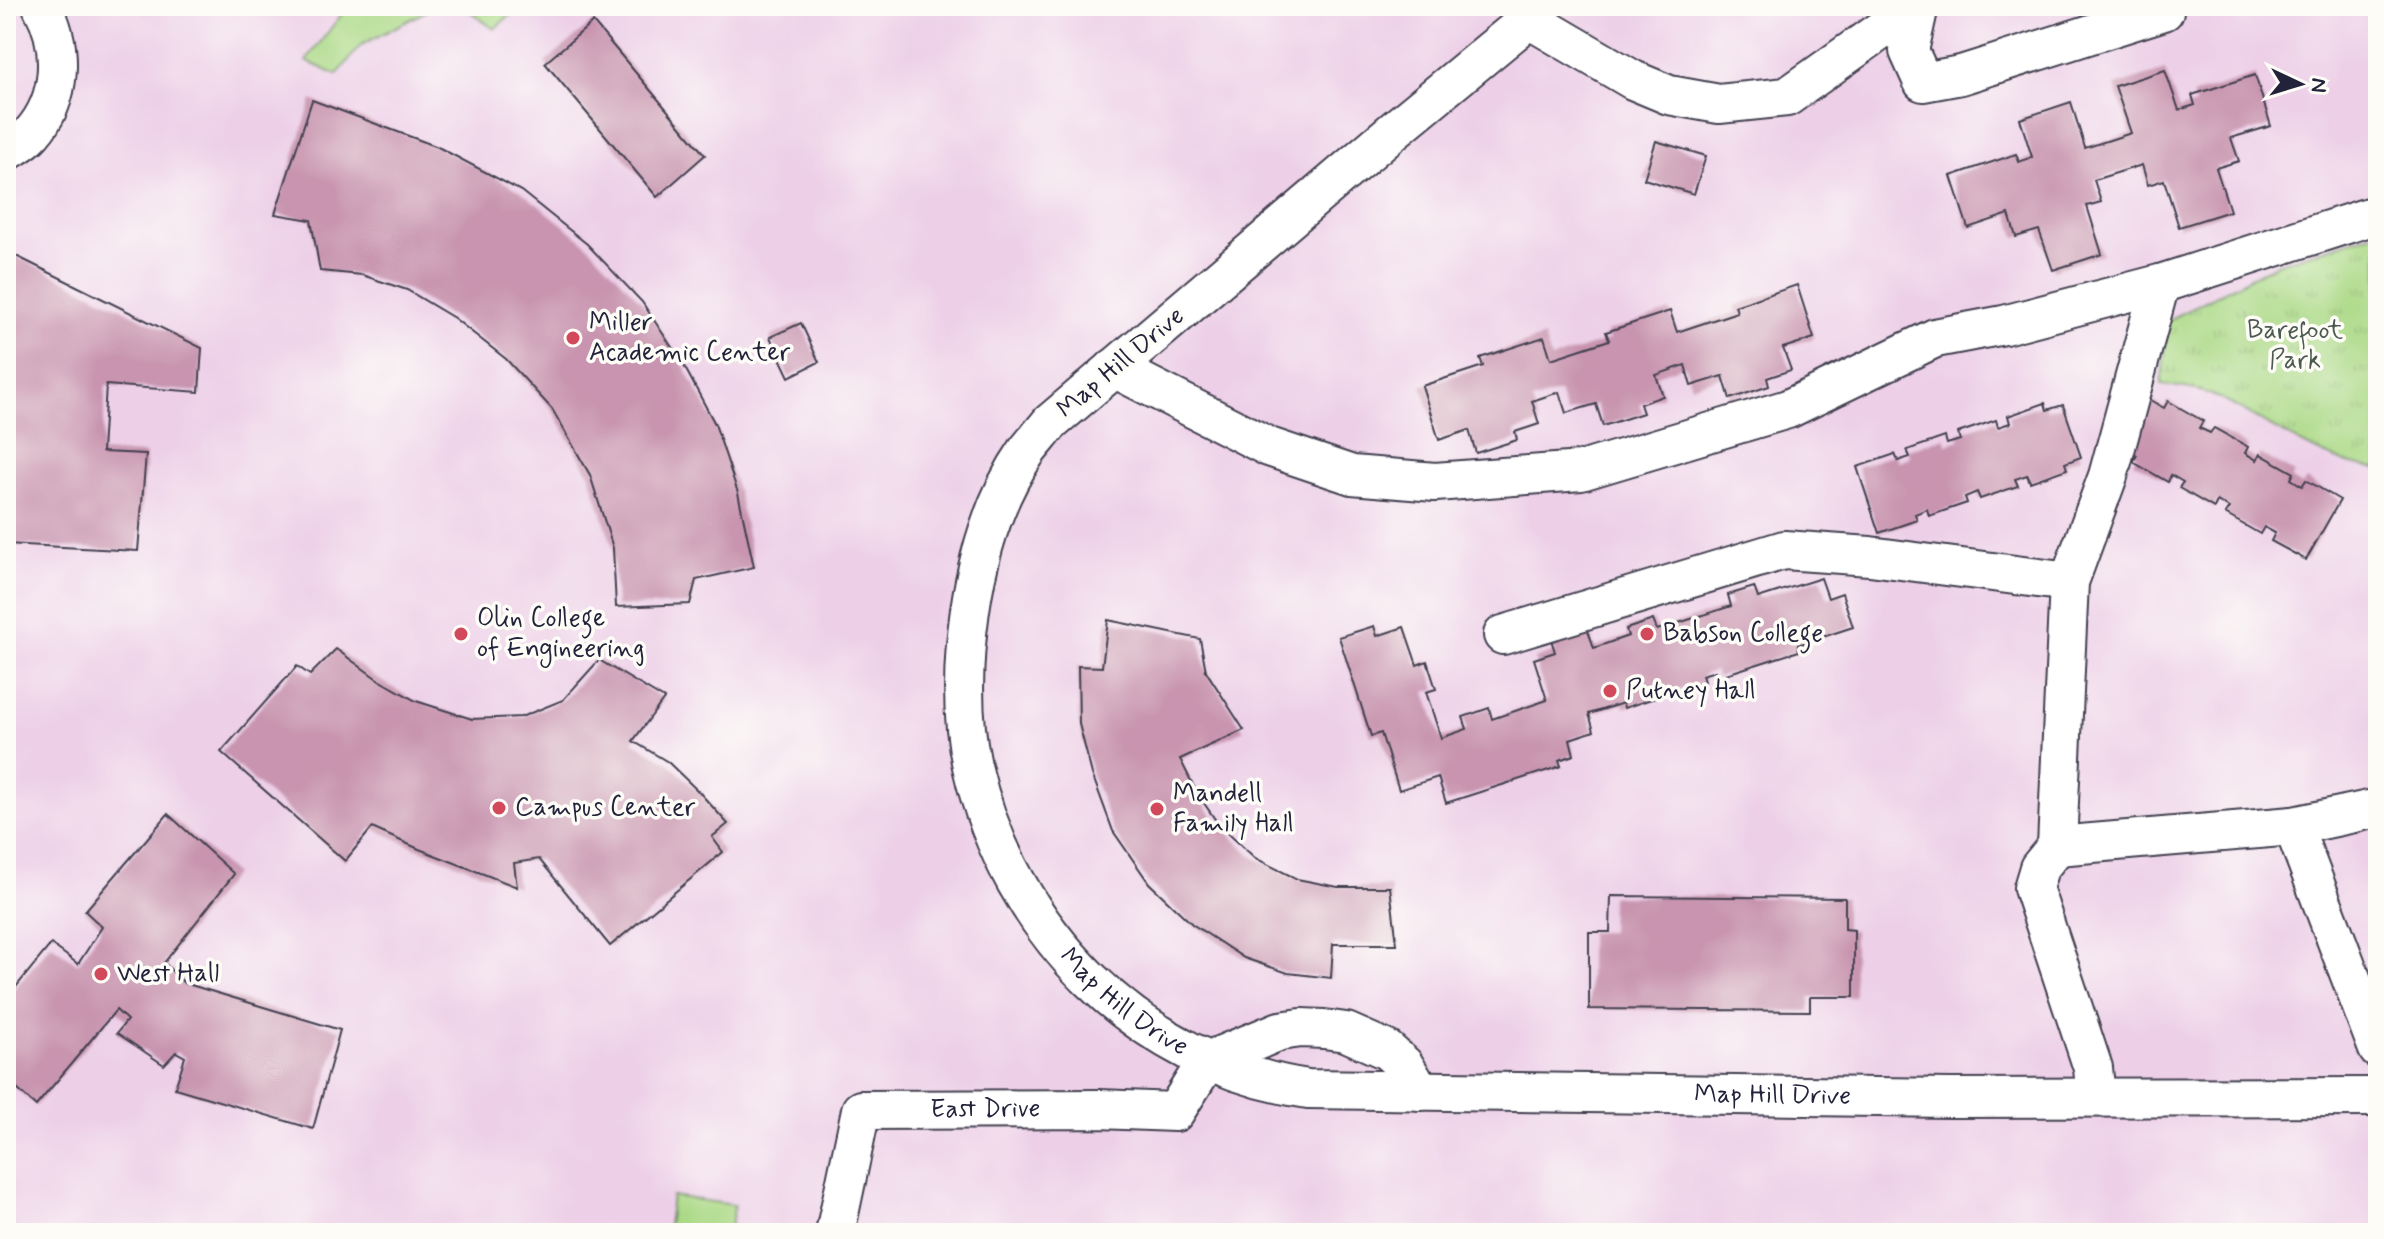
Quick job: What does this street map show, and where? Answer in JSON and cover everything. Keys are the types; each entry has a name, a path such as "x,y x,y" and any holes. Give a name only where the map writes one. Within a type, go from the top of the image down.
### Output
{"street":[{"path":"6,152 31,135 51,104 58,64 53,26 42,6"},
{"path":"1917,6 1909,51 1923,82 1961,75 2164,11"},
{"name":"Map Hill Drive","path":"1917,6 1787,97 1719,104 1669,95 1633,80 1524,12 1393,131 1050,423 1009,482 989,529 974,583 966,639 964,701 971,765 990,825 1014,882 1043,925 1076,965 1116,1003 1161,1037 1207,1061 1263,1080 1308,1089 1950,1098 2378,1097"},
{"path":"1114,368 1269,447 1352,475 1435,482 1581,471 1788,409 1935,338 2004,325 2160,284 2378,214"},
{"path":"2096,1097 2093,1068 2033,888 2039,868 2057,846 2069,582 2108,476 2160,284"},
{"path":"1503,635 1784,550 1870,556 2069,582"},
{"path":"2057,846 2293,826 2378,808"},
{"path":"2293,826 2378,1049"},
{"path":"1207,1061 1280,1031 1324,1029 1346,1032 1387,1050 1404,1065 1420,1091"},
{"name":"East Drive","path":"835,1233 861,1110 1099,1109 1175,1112 1207,1061"}],"shaded area":[{"name":"Babson College","path":"6,6 2378,6 2378,1233 6,1233"}],"green space":[{"path":"348,6 436,6 361,45 337,75 306,61"},
{"path":"463,6 521,6 494,29"},
{"name":"Barefoot Park","path":"2378,232 2378,468 2335,459 2209,394 2161,384 2169,320 2276,264"},
{"path":"672,1196 734,1205 730,1233 667,1233"}],"building":[{"path":"593,22 705,155 657,197 545,63"},
{"path":"2165,70 2179,110 2195,105 2192,95 2255,75 2271,126 2231,138 2239,161 2216,168 2230,211 2179,227 2164,180 2148,185 2142,165 2094,180 2101,202 2087,206 2102,254 2053,270 2039,230 2016,237 2009,214 1968,228 1951,176 2016,154 2019,162 2032,157 2020,119 2071,102 2085,148 2131,133 2115,86"},
{"name":"Miller Academic Center","path":"312,100 438,147 521,191 587,244 642,302 683,364 715,424 738,493 754,567 696,580 690,604 616,607 613,548 590,475 552,409 506,359 454,318 407,290 362,275 320,271 311,220 275,214"},
{"path":"1656,141 1706,156 1694,194 1644,179"},
{"path":"6,251 202,348 199,392 106,385 102,452 146,454 138,551 6,544"},
{"path":"1797,285 1814,338 1783,348 1791,370 1767,378 1769,386 1730,399 1723,376 1691,386 1685,365 1656,375 1663,396 1640,404 1643,413 1603,426 1596,404 1566,413 1559,392 1532,401 1539,424 1515,432 1517,440 1476,453 1469,430 1439,440 1422,386 1483,366 1480,358 1544,337 1551,359 1609,340 1606,332 1670,311 1677,332 1737,312 1735,306"},
{"path":"801,323 819,362 789,377 770,337"},
{"path":"2150,400 2164,408 2168,401 2203,421 2199,428 2210,433 2214,428 2248,447 2245,453 2257,460 2260,454 2294,473 2291,479 2302,486 2306,480 2340,500 2306,560 2271,541 2275,533 2264,527 2260,534 2225,514 2229,508 2217,501 2214,508 2179,488 2183,482 2171,475 2168,482 2133,462 2137,455 2123,448"},
{"path":"2045,403 2047,410 2063,405 2081,457 2065,463 2067,469 2030,482 2027,475 2015,479 2018,486 1980,499 1977,492 1965,497 1967,503 1929,516 1927,509 1915,514 1917,520 1879,533 1857,467 1895,454 1898,461 1910,457 1907,450 1945,437 1947,444 1960,440 1958,433 1996,420 1998,427 2010,423 2008,416"},
{"name":"Putney Hall","path":"1821,578 1828,598 1842,593 1853,627 1798,645 1799,651 1717,677 1715,671 1702,675 1704,682 1624,708 1623,703 1589,714 1594,731 1570,739 1574,755 1559,760 1561,766 1446,803 1438,777 1399,790 1381,733 1371,736 1339,637 1374,626 1377,636 1404,627 1417,665 1427,661 1436,689 1426,692 1441,738 1467,729 1463,717 1489,708 1492,719 1547,700 1534,659 1555,652 1549,633 1585,621 1594,648 1628,636 1626,629 1653,620 1657,630 1731,606 1728,595 1754,587 1758,598"},
{"name":"Mandell Family Hall","path":"1108,620 1200,639 1206,671 1244,730 1180,759 1197,793 1219,825 1255,858 1297,879 1338,887 1390,887 1397,944 1333,944 1331,978 1288,973 1244,958 1192,924 1149,883 1113,831 1092,774 1079,724 1078,666 1102,667"},
{"name":"Campus Center","path":"336,649 376,678 416,701 472,719 521,717 563,700 599,660 664,699 633,741 668,762 728,824 712,837 723,852 610,946 539,859 514,863 517,887 372,828 345,861 221,752 297,666 310,675"},
{"name":"West Hall","path":"168,814 234,874 164,963 184,983 340,1030 313,1129 175,1088 185,1057 176,1052 164,1065 117,1033 127,1020 116,1010 36,1106 6,1079 6,999 51,944 78,964 102,927 85,911"},
{"path":"1611,896 1845,898 1845,929 1854,930 1854,997 1810,997 1810,1011 1589,1009 1589,932 1610,932"}],"place":[{"name":"Miller Academic Center","path":"573,338"},
{"name":"Olin College of Engineering","path":"461,634"},
{"name":"Babson College","path":"1647,634"},
{"name":"Putney Hall","path":"1610,691"},
{"name":"Campus Center","path":"499,808"},
{"name":"Mandell Family Hall","path":"1157,809"},
{"name":"West Hall","path":"101,974"}]}
